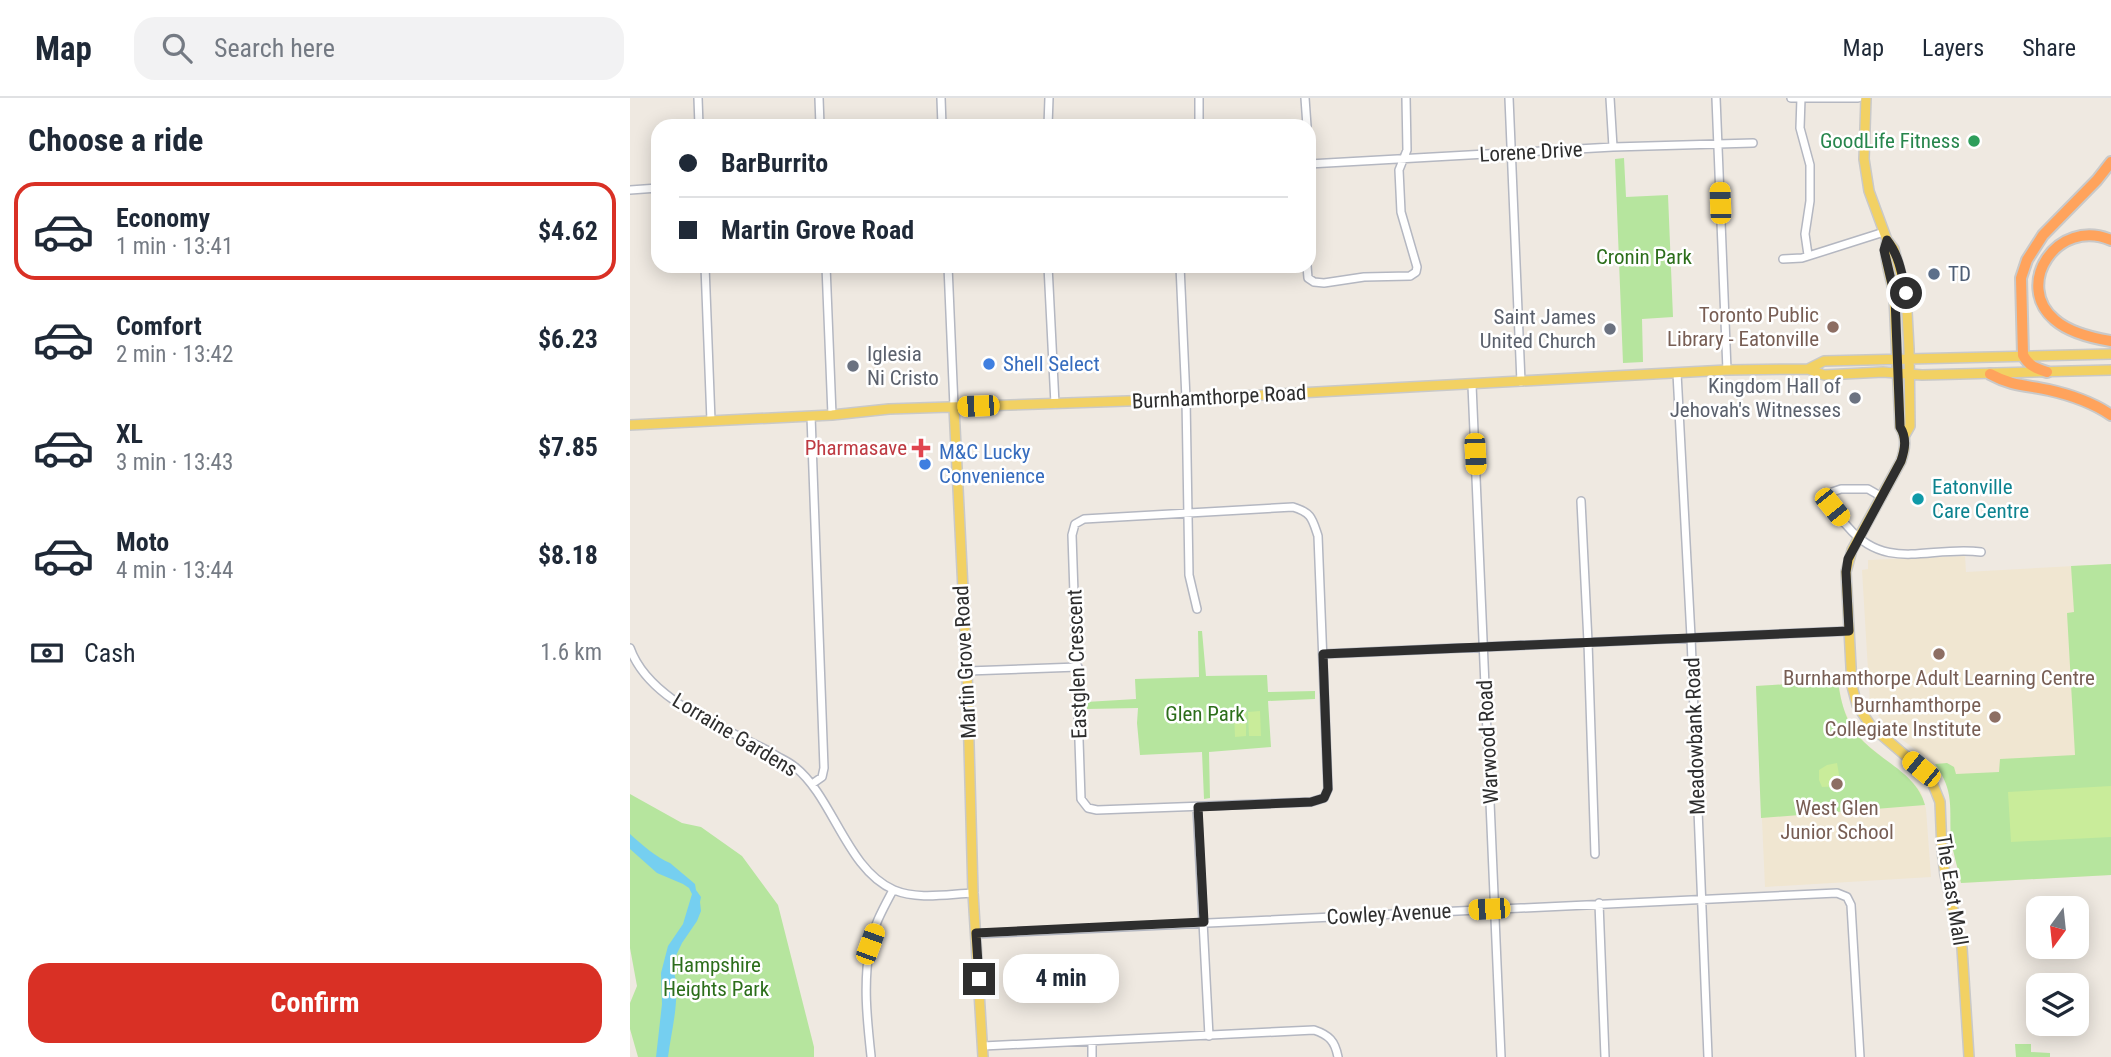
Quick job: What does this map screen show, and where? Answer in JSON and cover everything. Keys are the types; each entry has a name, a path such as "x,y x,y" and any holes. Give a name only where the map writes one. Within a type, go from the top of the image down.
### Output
{"highway":[{"path":"2047,372 2028,364 2023,355 2021,278 2026,260 2043,235 2111,162"},
{"path":"2111,240 2087,234 2062,242 2045,261 2039,285 2043,305 2055,321 2077,332 2111,341"},
{"path":"1990,374 2008,384 2052,390 2082,399 2111,415"}],"main road":[{"name":"The East Mall","path":"1866,98 1864,166 1869,191 1886,236 1898,258 1906,293 1910,426 1905,435 1902,457 1858,538 1847,565 1852,686 1857,705 1875,731 1921,769 1932,782 1940,802 1945,875 1962,948 1969,1057"},
{"name":"The East Mall","path":"1886,236 1884,250 1895,297 1900,427 1905,435"},
{"name":"Burnhamthorpe Road","path":"1808,369 1824,361 2111,354"},
{"name":"Burnhamthorpe Road","path":"630,425 832,415 889,409 1186,399 1727,370 1808,369 1824,375 2111,370"},
{"name":"Martin Grove Road","path":"954,407 967,671 973,893 983,1057"}],"street":[{"path":"698,98 699,119"},
{"path":"819,98 820,119"},
{"path":"941,98 942,119"},
{"path":"1048,119 1049,98"},
{"path":"1199,98 1199,119"},
{"path":"1305,98 1306,119"},
{"path":"1306,273 1312,282 1317,283 1373,276 1410,276 1416,272 1417,267 1401,212 1399,170 1407,150 1406,98"},
{"path":"1509,98 1521,382"},
{"path":"1611,98 1613,148"},
{"path":"1716,98 1727,370"},
{"path":"1791,98 1858,98"},
{"path":"1801,98 1800,128 1810,165 1810,201 1805,234 1808,255"},
{"name":"Lorene Drive","path":"1316,164 1753,143"},
{"path":"630,190 651,188"},
{"path":"1783,260 1886,236"},
{"path":"705,273 711,421"},
{"path":"826,273 832,415"},
{"name":"Martin Grove Road","path":"948,273 954,407"},
{"path":"1048,273 1055,404"},
{"path":"1180,273 1189,575 1197,609"},
{"name":"Meadowbank Road","path":"1678,373 1709,1057"},
{"name":"Warwood Road","path":"1472,385 1501,1057"},
{"path":"811,416 824,768 822,777 812,784"},
{"path":"1882,497 1865,488 1837,490 1830,495 1829,501 1858,538 1881,552 1981,552"},
{"path":"1581,501 1595,854"},
{"path":"1189,512 1293,507 1307,511 1318,536 1323,654 1328,789 1324,798 1311,802 1198,807 1209,1036"},
{"name":"Eastglen Crescent","path":"1189,512 1084,519 1074,524 1072,535 1081,799 1088,808 1097,810 1198,807"},
{"path":"1323,654 1849,631"},
{"name":"Lorraine Gardens","path":"630,648 634,660 654,686 687,709 794,766 812,784 864,865 893,890"},
{"path":"967,671 1078,667"},
{"path":"871,1056 866,1011 870,944 880,915 893,890 923,895 973,893"},
{"name":"Cowley Avenue","path":"976,933 1824,893 1844,895 1851,905 1860,1057"},
{"path":"1599,903 1605,1057"},
{"path":"983,1046 1314,1030 1327,1035 1336,1045 1338,1057"},
{"path":"1092,1042 1092,1057"}],"shaded area":[{"name":"Burnhamthorpe Collegiate Institute","path":"1965,556 1966,572 2111,564 2111,875 1961,883 1951,840 1951,800 1944,776 1935,764 1889,730 1870,704 1862,570 1868,569 1868,560"},
{"name":"West Glen Junior School","path":"1838,681 1843,707 1852,726 1865,743 1912,781 1921,792 1926,809 1931,877 1765,887 1756,686"}],"green space":[{"name":"Cronin Park","path":"1624,158 1626,197 1668,195 1673,317 1642,319 1643,362 1623,363 1615,159"},
{"path":"2111,564 2111,875 1961,883 1951,839 1948,792 1935,764 1947,763 1954,767 1956,774 1999,772 2000,759 2075,755 2067,613 2074,612 2071,566"},
{"name":"Glen Park","path":"1198,631 1202,631 1206,676 1267,675 1268,692 1315,691 1315,699 1268,701 1271,747 1209,752 1210,798 1204,799 1202,752 1140,755 1138,708 1087,709 1086,702 1136,699 1135,679 1199,677"},
{"path":"1838,681 1843,706 1853,729 1864,742 1915,785 1925,805 1761,818 1756,686"},
{"path":"1260,711 1261,736 1249,736 1248,712"},
{"path":"1234,712 1246,712 1246,736 1235,737"},
{"path":"1837,763 1841,786 1822,787 1819,770"},
{"path":"2111,786 2111,837 2011,842 2008,792"},
{"name":"Hampshire Heights Park","path":"630,794 682,823 701,827 742,856 778,905 814,1047 814,1057 638,1057 630,1029 630,1003 637,986 630,948"},
{"path":"2015,1044 2031,1044 2031,1052 2050,1053 2050,1057 2016,1057"}],"water":[{"path":"630,834 695,884 701,897 701,911 697,921 672,964 676,998 668,1057 656,1057 662,1004 661,973 668,946 683,924 692,894 683,884 657,873 630,849"}],"place":[{"name":"GoodLife Fitness","path":"1974,141"},
{"name":"TD","path":"1934,274"},
{"name":"Toronto Public Library - Eatonville","path":"1833,327"},
{"name":"Saint James United Church","path":"1610,329"},
{"name":"Shell Select","path":"989,364"},
{"name":"Iglesia Ni Cristo","path":"853,366"},
{"name":"Kingdom Hall of Jehovah's Witnesses","path":"1855,398"},
{"name":"Pharmasave","path":"921,448"},
{"name":"M&C Lucky Convenience","path":"925,464"},
{"name":"Eatonville Care Centre","path":"1918,499"},
{"name":"Burnhamthorpe Adult Learning Centre","path":"1939,654"},
{"name":"Burnhamthorpe Collegiate Institute","path":"1995,717"},
{"name":"West Glen Junior School","path":"1837,784"}],"route":[{"path":"979,979 976,933 1204,922 1198,807 1311,802 1324,798 1328,789 1323,654 1849,631 1846,572 1848,559 1901,461 1904,450 1905,435 1900,427 1896,359 1895,297 1884,250 1887,240 1898,258 1906,293"}]}
